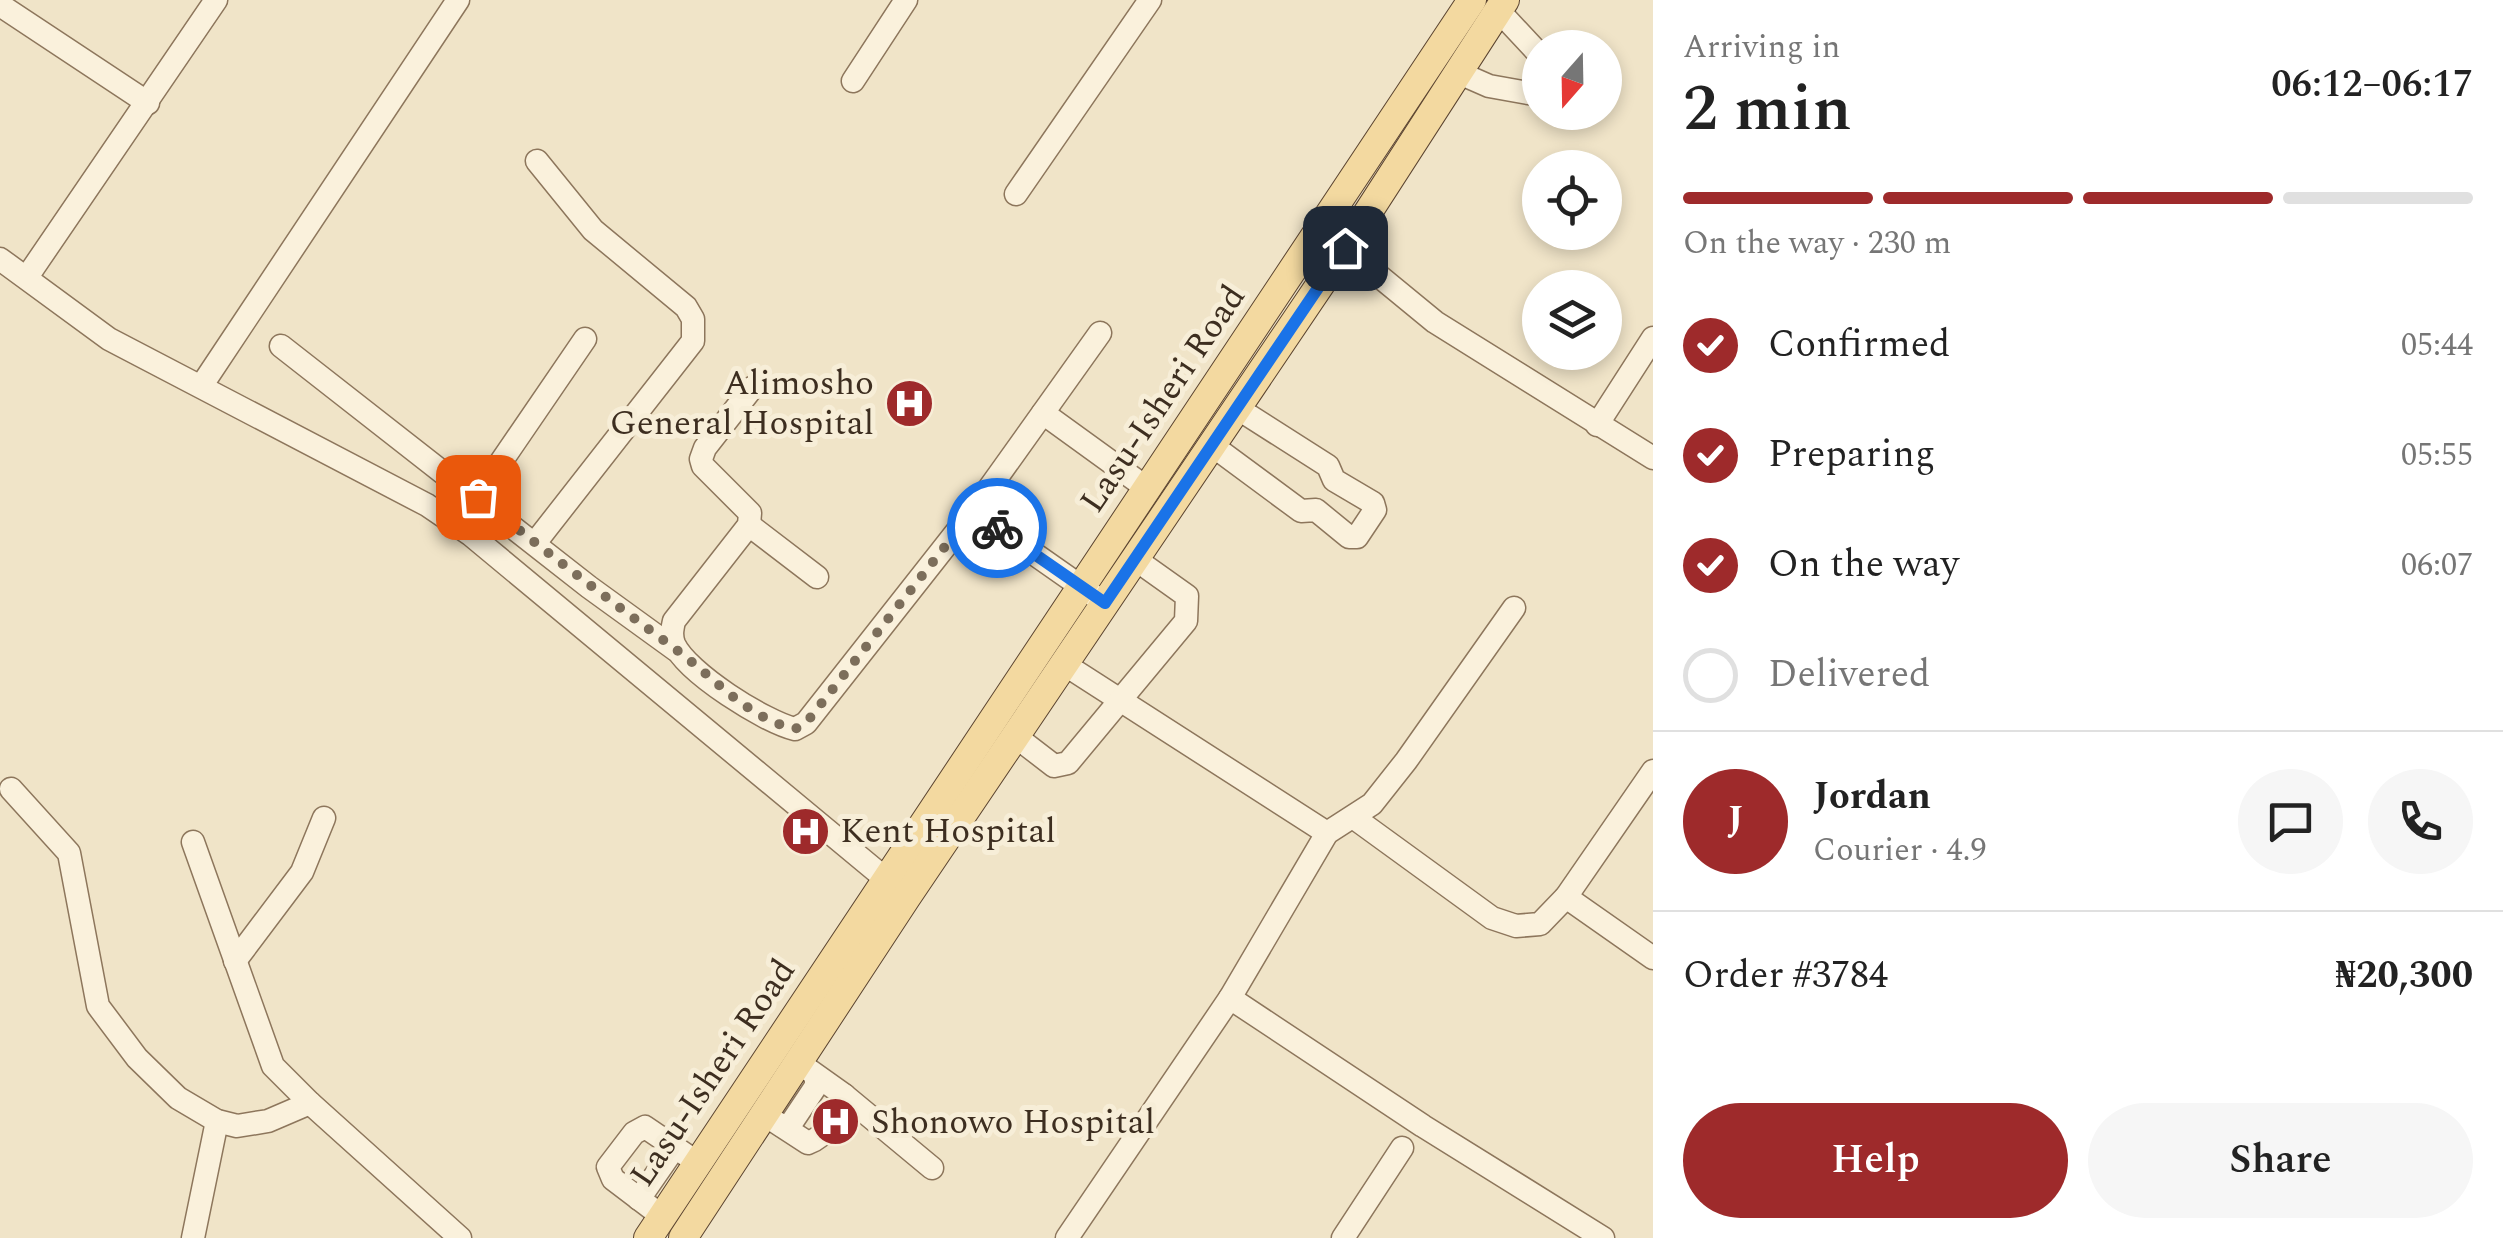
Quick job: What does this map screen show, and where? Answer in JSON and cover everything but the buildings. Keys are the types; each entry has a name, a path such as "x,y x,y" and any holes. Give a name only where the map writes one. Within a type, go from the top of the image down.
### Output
{"main road":[{"name":"Lasu-Isheri Road","path":"683,1238 807,1070 1064,664 1148,489 1472,0"},
{"name":"Lasu-Isheri Road","path":"655,1227 687,1155 1094,596 1135,559 1345,248 1502,5"}],"street":[{"path":"26,277 216,0"},
{"path":"202,385 458,0"},
{"path":"853,81 906,0"},
{"path":"1016,194 1150,0"},
{"path":"0,5 148,104"},
{"path":"1502,5 1522,32"},
{"path":"1458,72 1489,86 1522,92"},
{"path":"535,543 692,341 693,319 686,307 593,230 537,161"},
{"path":"1345,248 1434,322 1653,458"},
{"path":"0,259 109,339 428,504 471,535 887,880"},
{"path":"281,346 369,418 676,650 729,697 781,726 795,729 806,723 973,511 1100,333"},
{"path":"478,497 585,338"},
{"path":"1597,425 1653,338"},
{"path":"676,650 672,636 674,621 748,525 750,514 745,506 704,466 702,458 705,448 752,388"},
{"path":"1213,446 1302,512 1316,510 1349,537 1356,537 1374,510 1373,503 1334,480 1328,466 1237,408"},
{"path":"1043,413 1148,489"},
{"path":"1316,510 1334,480"},
{"path":"973,511 1094,596"},
{"path":"748,525 818,577"},
{"path":"1015,736 1054,766 1068,763 1186,620 1187,596 1135,559"},
{"path":"1067,1238 1230,998 1327,833 1372,804 1514,608"},
{"path":"1064,664 1327,833"},
{"path":"1353,817 1492,918 1516,926 1540,924 1566,897 1653,770"},
{"path":"11,789 70,853 98,1006 137,1058 178,1098 217,1121 237,1126 268,1121 310,1103"},
{"path":"236,961 302,872 324,818"},
{"path":"193,842 273,1066 460,1238"},
{"path":"1566,897 1653,958"},
{"path":"1230,998 1602,1238"},
{"path":"807,1070 844,1095 932,1168"},
{"path":"773,1120 808,1143 817,1140 844,1104 844,1095"},
{"path":"192,1238 217,1121"},
{"path":"639,1199 687,1155 645,1127 639,1128 608,1167 613,1179 639,1199 655,1227"},
{"path":"1343,1238 1402,1148"}],"way so far":[{"path":"478,497 589,587 676,650 729,697 781,726 795,729 806,723 973,511 997,528"}],"place":[{"name":"Alimosho General Hospital","path":"909,403"},
{"name":"Kent Hospital","path":"805,831"},
{"name":"Shonowo Hospital","path":"836,1122"}],"route":[{"path":"997,528 1105,603 1345,248"}]}
